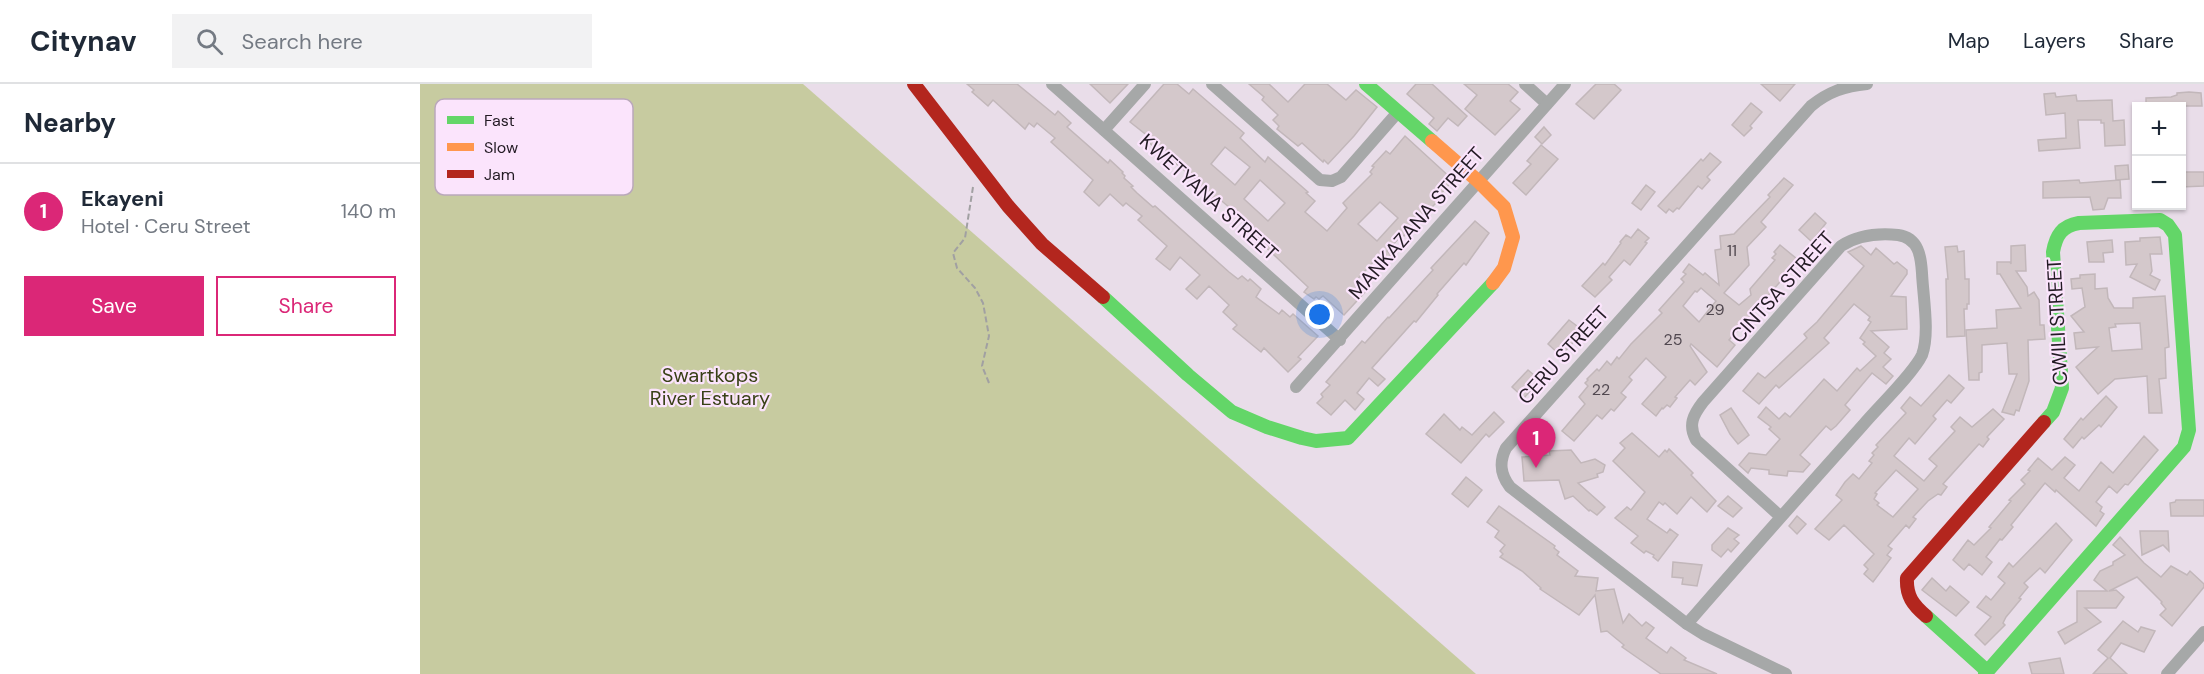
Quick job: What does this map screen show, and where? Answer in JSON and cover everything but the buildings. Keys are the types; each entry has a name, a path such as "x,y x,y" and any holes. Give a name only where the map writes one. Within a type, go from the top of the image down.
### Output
{"street":[{"path":"914,84 1008,206 1042,244 1094,288 1188,375 1232,412 1289,435 1316,441 1348,438 1483,295 1504,268 1513,237 1504,207 1478,181 1366,84"},
{"name":"KWETYANA STREET","path":"1052,84 1340,340"},
{"path":"1104,130 1145,84"},
{"path":"1212,84 1320,180 1328,182 1341,177 1398,112"},
{"path":"1525,84 1547,104"},
{"name":"MANKAZANA STREET","path":"1296,387 1565,84"},
{"name":"CERU STREET","path":"1786,674 1687,624 1510,487 1502,472 1501,458 1506,448 1810,106 1823,96 1840,88 1867,84"},
{"name":"CWILI STREET","path":"2160,220 2168,225 2175,235 2189,430 2185,445 1986,672 1913,605 1906,590 1907,578 2053,412 2060,396 2061,364 2053,252 2057,235 2070,224 2160,220"},
{"name":"CINTSA STREET","path":"1687,624 1900,383 1921,356 1925,338 1921,261 1917,246 1906,237 1899,235 1863,236 1841,246 1703,402 1692,419 1692,432 1696,440 1781,517"},
{"path":"2167,674 2204,632"}],"path":[{"path":"977,180 973,187 964,238 953,253 957,268 975,288 983,303 989,336 982,366 988,383"}],"green space":[{"name":"Swartkops River Estuary","path":"420,84 803,84 1476,674 420,674"}],"traffic: fast":[{"path":"1366,84 1432,141"},
{"path":"1985,674 2184,447 2189,430 2175,235 2168,225 2160,220 2079,223 2068,226 2058,236 2053,252 2062,388 2053,412 2044,422"},
{"path":"1103,297 1232,412 1267,427 1316,441 1348,438 1493,283"},
{"path":"1926,616 1987,671"}],"traffic: slow":[{"path":"1432,141 1504,207 1513,237 1504,268 1493,283"}],"traffic: jam":[{"path":"914,84 1008,206 1042,244 1103,297"},
{"path":"1926,616 1911,600 1907,578 2044,422"}],"place":[{"name":"Ekayeni","path":"1536,468"}]}
